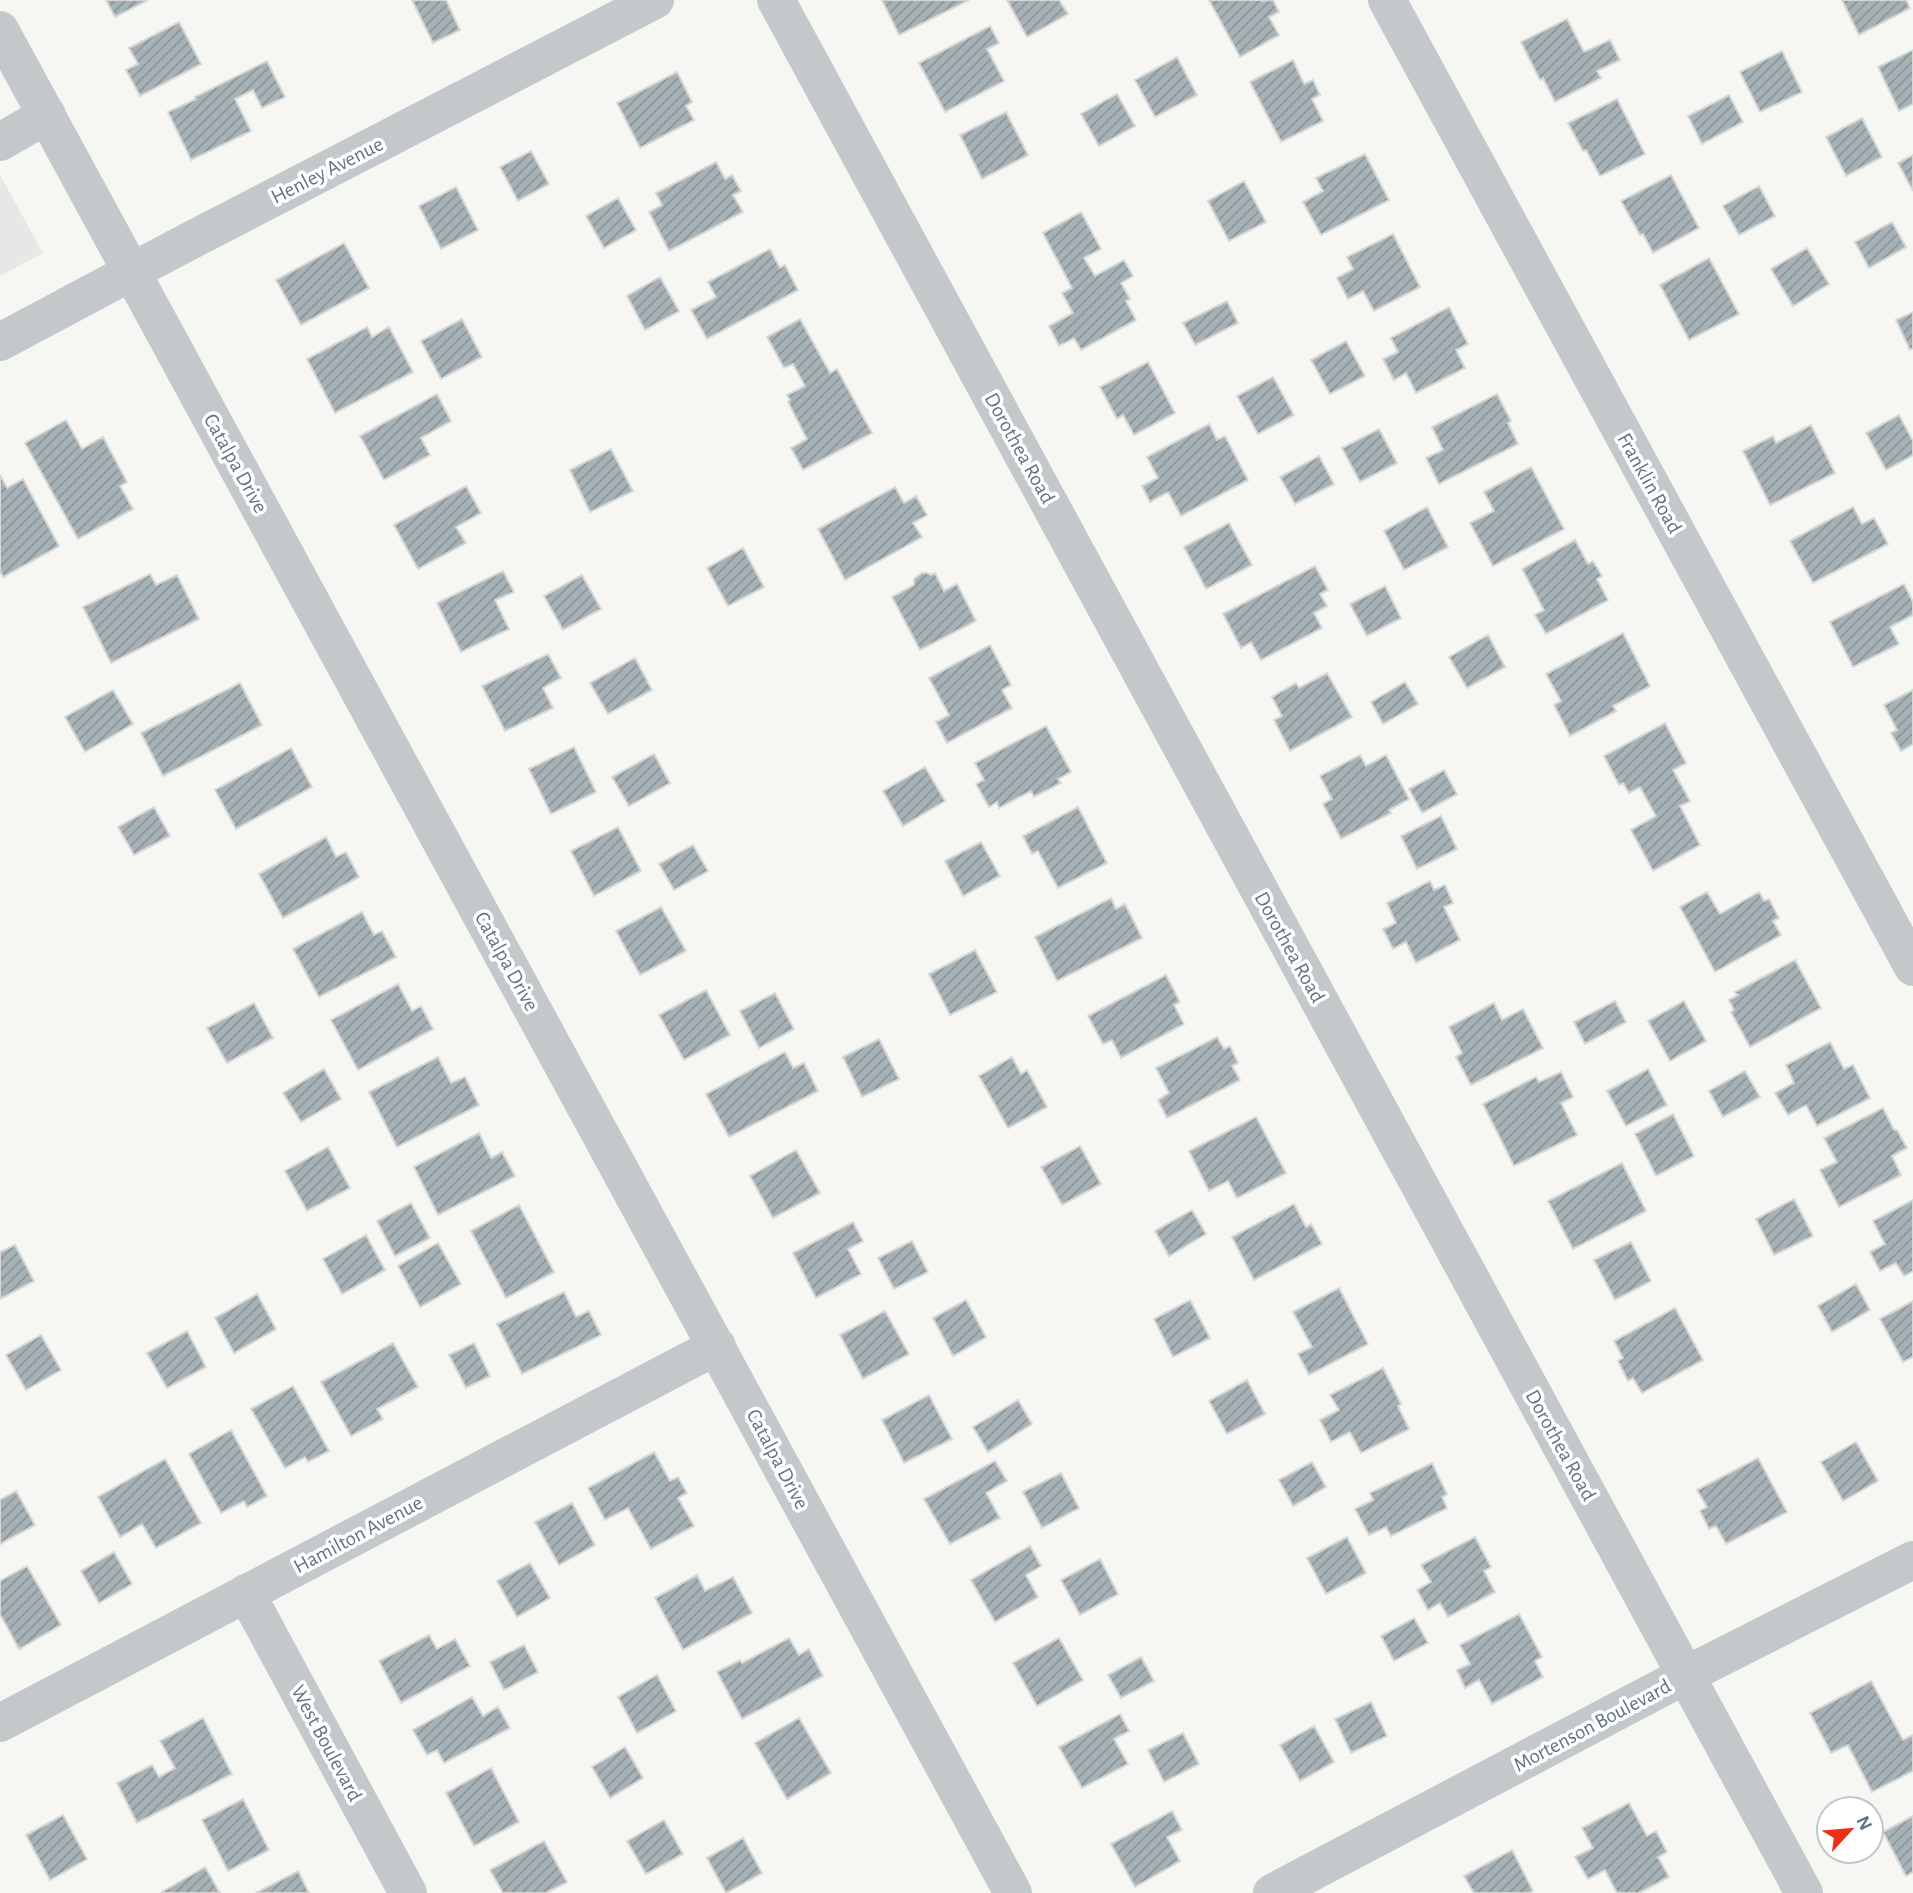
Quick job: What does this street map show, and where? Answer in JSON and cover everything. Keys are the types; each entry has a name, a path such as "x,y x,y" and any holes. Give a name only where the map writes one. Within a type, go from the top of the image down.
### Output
{"street":[{"name":"Henley Avenue","path":"0,342 655,0"},
{"name":"Dorothea Road","path":"776,0 1804,1893"},
{"name":"Franklin Road","path":"1387,0 1913,967"},
{"name":"Catalpa Drive","path":"0,30 1013,1893"},
{"path":"0,142 47,115"},
{"name":"Hamilton Avenue","path":"0,1723 717,1346"},
{"name":"Mortenson Boulevard","path":"1272,1893 1686,1675 1913,1560"},
{"name":"West Boulevard","path":"246,1593 408,1893"}],"shaded area":[{"path":"0,175 43,253 0,276"}],"building":[{"path":"106,0 148,0 115,17"},
{"path":"412,0 446,0 460,30 433,43"},
{"path":"882,0 969,0 899,35"},
{"path":"1007,0 1059,0 1068,14 1027,37"},
{"path":"1209,0 1273,0 1279,12 1269,17 1279,35 1240,57"},
{"path":"1842,0 1906,0 1910,8 1859,35"},
{"path":"1567,19 1584,52 1610,40 1620,60 1597,71 1601,78 1555,102 1543,78 1540,80 1521,42"},
{"path":"179,22 201,64 140,96 126,70 138,64 129,48"},
{"path":"990,26 999,43 987,49 1004,81 945,112 919,63"},
{"path":"1913,50 1913,104 1899,111 1878,67"},
{"path":"1782,51 1802,92 1760,112 1740,72"},
{"path":"1177,57 1197,95 1155,117 1135,80"},
{"path":"1293,60 1304,84 1313,80 1320,95 1312,99 1323,121 1281,142 1250,82"},
{"path":"267,61 285,97 262,108 253,90 235,99 251,131 191,160 168,112"},
{"path":"677,72 692,102 686,106 694,120 640,148 617,103"},
{"path":"1117,94 1135,126 1099,146 1081,114"},
{"path":"1729,95 1743,122 1702,144 1688,116"},
{"path":"1617,99 1645,154 1600,176 1568,123"},
{"path":"1006,112 1028,155 982,179 960,135"},
{"path":"1862,118 1882,157 1846,176 1826,137"},
{"path":"531,151 549,184 518,201 500,167"},
{"path":"1365,154 1389,200 1321,235 1303,202 1323,191 1316,178"},
{"path":"1913,155 1913,191 1898,163"},
{"path":"716,162 725,179 732,175 741,191 733,195 743,212 669,251 649,212 662,205 656,193"},
{"path":"1671,175 1699,228 1653,253 1621,201"},
{"path":"1244,181 1266,222 1229,241 1208,201"},
{"path":"1759,186 1775,216 1739,235 1723,206"},
{"path":"456,187 478,230 441,249 419,206"},
{"path":"618,198 636,230 604,248 586,216"},
{"path":"1081,212 1101,249 1084,258 1095,276 1124,260 1133,276 1121,283 1130,299 1126,301 1136,320 1081,350 1074,338 1059,346 1049,326 1073,313 1062,293 1072,288 1043,233"},
{"path":"1892,222 1906,247 1869,268 1855,242"},
{"path":"1393,234 1420,287 1374,311 1363,291 1348,299 1337,278 1353,269 1347,257"},
{"path":"344,243 369,288 301,325 276,280"},
{"path":"1807,248 1829,284 1793,306 1771,269"},
{"path":"770,249 780,268 785,265 798,290 707,339 691,310 716,297 708,282"},
{"path":"1709,258 1739,314 1689,340 1660,285"},
{"path":"660,277 679,311 645,330 627,296"},
{"path":"1227,301 1238,323 1195,345 1183,323"},
{"path":"1449,307 1468,344 1456,350 1465,368 1416,393 1406,373 1394,380 1383,359 1398,352 1391,338"},
{"path":"1913,312 1913,348 1910,350 1896,320"},
{"path":"462,319 482,357 441,379 421,341"},
{"path":"800,319 830,373 837,369 872,433 803,470 791,448 807,439 787,395 805,386 793,364 784,368 767,337"},
{"path":"367,327 372,337 389,327 413,372 335,413 307,359"},
{"path":"1346,341 1365,376 1330,394 1311,360"},
{"path":"1148,362 1175,413 1134,435 1123,415 1117,419 1100,387"},
{"path":"1273,377 1294,415 1258,434 1237,396"},
{"path":"437,394 451,421 421,438 430,455 384,480 360,436"},
{"path":"1497,394 1511,421 1508,423 1518,444 1439,484 1426,458 1443,450 1432,427"},
{"path":"1899,415 1913,441 1913,455 1886,470 1866,433"},
{"path":"66,420 82,449 103,437 127,482 120,486 133,509 78,539 25,443"},
{"path":"1209,424 1217,440 1225,436 1248,480 1181,516 1168,492 1150,502 1142,486 1158,478 1147,457"},
{"path":"1811,425 1835,473 1770,505 1743,451 1773,436 1776,443"},
{"path":"1379,429 1397,463 1360,482 1342,448"},
{"path":"611,449 633,491 590,512 570,470"},
{"path":"1319,456 1334,484 1295,504 1280,477"},
{"path":"1531,467 1564,529 1493,566 1470,523 1494,511 1484,492"},
{"path":"0,475 7,488 23,479 59,546 3,577 0,571"},
{"path":"466,486 481,513 456,527 466,543 418,569 394,525"},
{"path":"895,487 904,503 916,496 927,515 913,523 922,537 845,580 818,529"},
{"path":"1427,507 1448,547 1404,570 1384,531"},
{"path":"1853,507 1862,524 1874,518 1888,544 1813,583 1790,541"},
{"path":"1229,523 1252,565 1206,589 1184,547"},
{"path":"1575,540 1588,564 1593,561 1602,576 1597,579 1608,600 1546,634 1535,615 1544,610 1522,569"},
{"path":"743,548 764,587 728,606 707,568"},
{"path":"1315,566 1328,590 1320,594 1327,606 1314,613 1322,628 1261,660 1251,642 1241,648 1223,614"},
{"path":"503,571 514,592 495,600 509,629 461,652 437,603"},
{"path":"922,573 935,573 944,591 957,584 976,621 920,650 892,597 914,585 914,579"},
{"path":"150,574 156,585 177,575 199,619 111,663 83,607"},
{"path":"582,575 601,609 563,630 544,596"},
{"path":"1904,584 1913,602 1913,615 1890,627 1899,644 1853,667 1830,622"},
{"path":"1385,586 1401,618 1367,636 1350,604"},
{"path":"1623,633 1650,686 1613,706 1616,711 1570,736 1554,705 1561,701 1546,674"},
{"path":"1488,635 1505,667 1467,688 1449,657"},
{"path":"990,645 1011,685 1002,690 1012,708 947,743 936,722 949,715 929,678"},
{"path":"548,654 561,678 543,688 553,708 505,731 482,686"},
{"path":"635,658 652,690 608,714 590,683"},
{"path":"1327,673 1352,717 1290,751 1274,720 1282,716 1272,697 1296,683 1299,688"},
{"path":"1405,682 1418,704 1383,724 1371,702"},
{"path":"240,683 262,725 163,776 141,733"},
{"path":"113,690 133,724 85,752 65,717"},
{"path":"1913,690 1913,744 1901,751 1891,733 1897,730 1884,705"},
{"path":"1665,723 1686,763 1673,770 1690,801 1680,806 1700,845 1653,871 1631,830 1656,816 1640,787 1629,793 1623,783 1619,785 1604,756"},
{"path":"1046,726 1071,772 1058,779 1061,783 1034,797 1031,791 999,808 997,802 989,807 976,784 984,780 975,763"},
{"path":"574,747 596,792 551,814 529,769"},
{"path":"291,748 312,787 236,829 215,790"},
{"path":"654,754 670,783 629,806 612,777"},
{"path":"1360,755 1366,766 1386,755 1409,799 1389,810 1391,813 1341,839 1323,804 1332,799 1320,776"},
{"path":"925,767 945,801 903,826 883,791"},
{"path":"1444,770 1457,794 1422,813 1409,789"},
{"path":"154,807 170,836 134,855 118,827"},
{"path":"1078,807 1107,863 1058,888 1038,851 1032,854 1023,836"},
{"path":"1441,816 1457,849 1417,869 1401,836"},
{"path":"618,827 641,871 594,896 571,851"},
{"path":"326,837 336,857 346,852 359,877 283,918 259,874"},
{"path":"981,842 1000,876 963,896 945,861"},
{"path":"693,845 708,871 674,890 659,864"},
{"path":"1430,881 1434,890 1445,885 1453,903 1444,907 1460,940 1416,963 1406,942 1393,949 1383,929 1396,923 1387,903"},
{"path":"1707,892 1720,914 1759,892 1764,901 1769,899 1779,918 1773,921 1781,935 1715,972 1680,907"},
{"path":"1111,898 1116,909 1125,904 1142,938 1057,981 1035,937"},
{"path":"661,907 686,951 640,975 616,931"},
{"path":"362,912 374,935 382,931 396,957 319,997 293,949"},
{"path":"975,950 997,992 950,1015 929,974"},
{"path":"1795,960 1821,1008 1750,1047 1731,1012 1734,1010 1729,1000 1738,995 1735,992"},
{"path":"1166,975 1180,1002 1174,1005 1184,1024 1121,1058 1112,1040 1103,1044 1088,1016"},
{"path":"398,984 412,1011 421,1006 433,1029 358,1070 331,1020"},
{"path":"706,990 730,1035 684,1060 659,1015"},
{"path":"775,993 794,1029 759,1048 740,1011"},
{"path":"1615,1001 1626,1022 1585,1044 1574,1022"},
{"path":"1684,1001 1706,1041 1670,1061 1648,1021"},
{"path":"254,1003 273,1038 227,1063 207,1028"},
{"path":"1494,1003 1502,1020 1523,1009 1543,1048 1471,1085 1456,1057 1462,1053 1449,1027"},
{"path":"1217,1037 1224,1049 1230,1046 1238,1063 1232,1066 1240,1080 1167,1118 1158,1100 1169,1093 1156,1068"},
{"path":"879,1039 899,1079 862,1097 843,1057"},
{"path":"1830,1042 1844,1069 1853,1065 1870,1098 1817,1126 1806,1105 1788,1115 1775,1093 1794,1083 1786,1065"},
{"path":"785,1052 793,1068 804,1063 818,1091 729,1137 706,1094"},
{"path":"438,1057 451,1083 465,1077 479,1105 397,1147 369,1092"},
{"path":"1012,1057 1021,1074 1027,1070 1047,1107 1008,1128 979,1076"},
{"path":"324,1069 341,1099 301,1122 283,1093"},
{"path":"1648,1069 1667,1105 1626,1126 1607,1091"},
{"path":"1745,1071 1760,1097 1723,1117 1709,1091"},
{"path":"1561,1072 1573,1097 1561,1103 1577,1135 1514,1166 1483,1104 1536,1077 1539,1082"},
{"path":"1883,1108 1907,1148 1892,1156 1901,1175 1839,1207 1820,1170 1837,1162 1824,1138"},
{"path":"1673,1114 1694,1156 1656,1176 1635,1134"},
{"path":"1256,1117 1286,1173 1237,1198 1228,1181 1209,1191 1189,1151"},
{"path":"479,1133 491,1158 502,1152 515,1176 438,1215 414,1167"},
{"path":"1080,1146 1101,1184 1062,1205 1041,1167"},
{"path":"328,1147 350,1188 307,1211 285,1171"},
{"path":"796,1150 820,1193 773,1218 750,1176"},
{"path":"1622,1163 1646,1211 1573,1249 1548,1201"},
{"path":"1794,1199 1813,1236 1774,1255 1756,1219"},
{"path":"1913,1200 1913,1271 1904,1276 1896,1263 1880,1271 1870,1252 1885,1244 1873,1221"},
{"path":"411,1203 430,1238 395,1256 377,1221"},
{"path":"1294,1204 1306,1227 1311,1224 1322,1244 1254,1280 1232,1237"},
{"path":"519,1205 554,1272 506,1298 471,1231"},
{"path":"1192,1210 1206,1234 1169,1256 1155,1231"},
{"path":"853,1222 863,1241 848,1249 861,1274 816,1298 793,1253"},
{"path":"366,1235 385,1270 342,1294 323,1259"},
{"path":"912,1241 928,1272 894,1289 878,1258"},
{"path":"1631,1242 1651,1281 1615,1300 1594,1260"},
{"path":"438,1243 461,1284 420,1307 398,1266"},
{"path":"15,1245 34,1281 0,1299 0,1252"},
{"path":"1856,1284 1870,1310 1832,1332 1818,1306"},
{"path":"1339,1288 1368,1344 1309,1375 1298,1354 1312,1347 1293,1312"},
{"path":"564,1292 576,1317 589,1311 601,1335 522,1374 497,1324"},
{"path":"257,1294 276,1329 234,1353 215,1318"},
{"path":"966,1300 986,1337 953,1356 933,1318"},
{"path":"1190,1300 1210,1338 1173,1357 1154,1319"},
{"path":"1913,1301 1913,1357 1903,1362 1880,1319"},
{"path":"1675,1308 1703,1360 1642,1393 1633,1378 1628,1381 1618,1361 1623,1358 1614,1341"},
{"path":"885,1311 909,1354 863,1379 840,1335"},
{"path":"187,1331 206,1367 167,1388 147,1353"},
{"path":"41,1335 61,1370 26,1390 6,1355"},
{"path":"393,1343 418,1387 377,1409 383,1419 351,1436 321,1382"},
{"path":"474,1343 490,1376 466,1388 449,1355"},
{"path":"1383,1368 1401,1404 1398,1406 1409,1429 1361,1453 1350,1432 1331,1442 1320,1420 1339,1410 1330,1395"},
{"path":"1247,1380 1265,1414 1227,1434 1209,1401"},
{"path":"293,1386 329,1451 308,1462 305,1457 285,1468 251,1409"},
{"path":"929,1395 952,1439 904,1463 882,1420"},
{"path":"1018,1400 1032,1424 988,1452 973,1427"},
{"path":"231,1430 267,1496 247,1507 244,1501 221,1513 189,1454"},
{"path":"1856,1442 1878,1481 1843,1501 1821,1462"},
{"path":"654,1452 670,1481 678,1477 687,1493 678,1498 694,1526 651,1549 628,1508 605,1520 588,1488"},
{"path":"1758,1458 1787,1512 1726,1544 1716,1526 1709,1529 1700,1511 1707,1507 1697,1490"},
{"path":"165,1459 201,1523 156,1548 142,1524 120,1537 98,1497"},
{"path":"995,1461 1007,1481 986,1493 1000,1518 950,1544 924,1499"},
{"path":"1312,1462 1326,1487 1293,1506 1279,1480"},
{"path":"1432,1463 1447,1494 1442,1497 1447,1508 1391,1536 1386,1527 1369,1535 1355,1509 1373,1500 1370,1493"},
{"path":"1061,1473 1079,1508 1042,1528 1023,1492"},
{"path":"16,1491 35,1525 0,1544 0,1500"},
{"path":"572,1503 595,1545 559,1565 535,1522"},
{"path":"1347,1537 1366,1573 1326,1594 1307,1558"},
{"path":"1475,1537 1491,1567 1484,1571 1495,1592 1448,1617 1440,1603 1428,1610 1417,1590 1431,1582 1421,1565"},
{"path":"1030,1546 1041,1566 1026,1575 1038,1597 995,1622 971,1580"},
{"path":"114,1552 132,1584 99,1603 81,1571"},
{"path":"1100,1559 1118,1594 1080,1615 1061,1580"},
{"path":"530,1563 550,1598 517,1617 497,1581"},
{"path":"27,1566 61,1625 19,1649 0,1614 0,1581"},
{"path":"697,1575 705,1591 733,1577 752,1613 683,1650 655,1598"},
{"path":"1519,1614 1542,1657 1535,1661 1543,1677 1492,1704 1479,1680 1465,1688 1457,1670 1470,1664 1460,1645"},
{"path":"1414,1618 1428,1643 1394,1661 1381,1636"},
{"path":"429,1635 437,1649 455,1639 470,1666 401,1703 379,1661"},
{"path":"789,1638 799,1655 809,1649 823,1676 742,1719 717,1672 740,1660 742,1663"},
{"path":"1059,1638 1083,1680 1037,1706 1013,1663"},
{"path":"524,1645 538,1672 504,1690 490,1662"},
{"path":"1141,1657 1154,1681 1121,1698 1108,1675"},
{"path":"657,1675 676,1711 637,1733 618,1697"},
{"path":"1871,1681 1903,1740 1913,1735 1913,1771 1872,1792 1848,1745 1831,1753 1810,1713"},
{"path":"472,1697 483,1716 498,1707 510,1728 444,1763 437,1750 427,1755 413,1730"},
{"path":"1371,1702 1387,1736 1351,1753 1335,1719"},
{"path":"1120,1714 1129,1731 1114,1739 1128,1764 1082,1788 1059,1747"},
{"path":"203,1718 232,1774 137,1823 117,1783 152,1765 159,1777 175,1768 160,1741"},
{"path":"799,1718 831,1773 787,1799 755,1743"},
{"path":"1314,1726 1334,1762 1300,1781 1280,1745"},
{"path":"1183,1733 1199,1764 1164,1782 1148,1750"},
{"path":"625,1747 643,1778 610,1798 592,1767"},
{"path":"491,1768 519,1822 474,1846 446,1793"},
{"path":"243,1799 269,1850 228,1871 202,1820"},
{"path":"1629,1803 1647,1836 1656,1831 1667,1852 1658,1857 1669,1877 1639,1893 1617,1893 1605,1870 1588,1879 1575,1857 1593,1848 1582,1828"},
{"path":"1172,1811 1182,1830 1167,1837 1180,1861 1135,1887 1111,1844"},
{"path":"63,1815 87,1859 50,1880 26,1835"},
{"path":"1913,1816 1913,1872 1906,1876 1885,1836 1885,1831"},
{"path":"664,1820 683,1854 646,1874 627,1841"},
{"path":"743,1838 762,1873 726,1893 707,1858"},
{"path":"544,1841 567,1882 546,1893 503,1893 490,1870"},
{"path":"1512,1850 1533,1891 1474,1893 1464,1876"},
{"path":"205,1867 220,1893 162,1892"},
{"path":"298,1871 309,1893 256,1893"}]}
